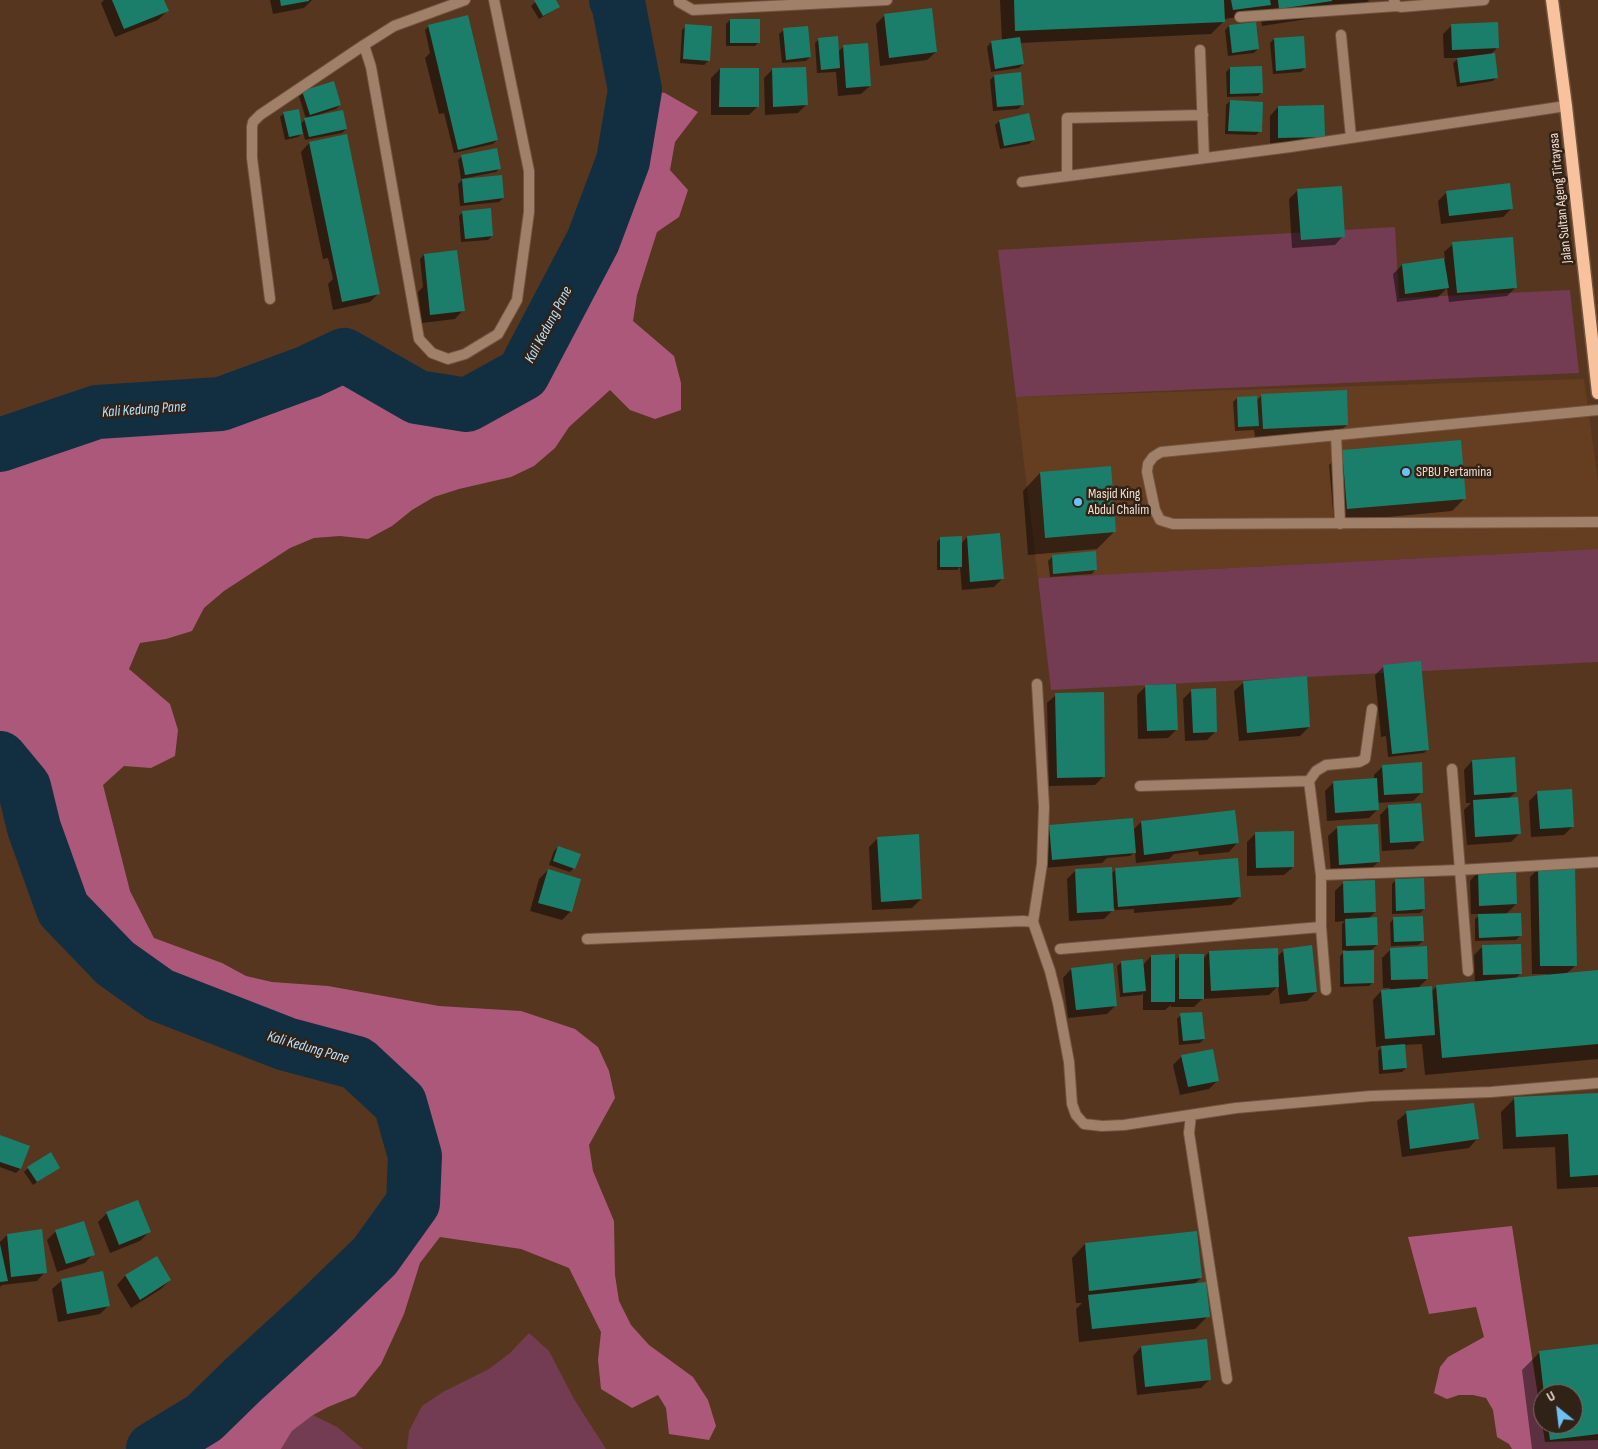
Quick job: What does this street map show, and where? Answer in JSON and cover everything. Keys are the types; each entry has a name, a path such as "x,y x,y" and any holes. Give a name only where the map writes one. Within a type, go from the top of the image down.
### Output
{"main road":[{"name":"Jalan Sultan Ageng Tirtayasa","path":"1552,0 1566,106 1598,393"}],"street":[{"path":"270,299 252,158 252,127 254,122 260,116 394,26 465,0"},
{"path":"364,45 371,67 419,339 432,353 448,359 466,354 498,334 517,300 528,212 529,171 494,0"},
{"path":"679,0 693,10 887,0"},
{"path":"1240,17 1396,3 1401,7 1484,0"},
{"path":"1341,35 1351,137"},
{"path":"1200,50 1204,158"},
{"path":"1022,182 1566,106"},
{"path":"1067,176 1067,118 1202,115"},
{"path":"1598,410 1161,452 1153,457 1148,464 1147,472 1154,510 1160,520 1173,524 1598,522"},
{"path":"1336,435 1340,524"},
{"path":"1037,684 1044,807 1042,864 1034,922 1058,1003 1069,1062 1072,1104 1076,1115 1084,1124 1102,1126 1124,1124 1236,1108 1371,1096 1491,1092 1598,1083"},
{"path":"1326,990 1321,927 1321,875 1309,782 1316,771 1326,765 1359,762 1365,758 1372,710"},
{"path":"1452,769 1468,971"},
{"path":"1140,786 1309,782"},
{"path":"1321,875 1598,862"},
{"path":"587,939 1034,922"},
{"path":"1060,950 1321,927"},
{"path":"1191,1115 1189,1133 1227,1379"}],"shaded area":[{"path":"647,90 665,93 698,112 675,142 670,170 688,190 679,217 657,232 637,295 633,321 674,356 681,383 681,410 655,419 630,410 610,390 569,427 555,448 534,466 511,477 434,497 412,510 392,526 368,539 340,536 314,538 290,548 224,591 204,608 192,631 166,639 140,643 129,669 170,704 178,730 175,756 151,768 124,766 103,785 130,891 154,938 222,963 246,976 272,982 328,986 439,1006 521,1011 575,1029 598,1047 609,1071 615,1098 589,1145 593,1171 614,1221 615,1275 619,1301 631,1325 649,1345 693,1377 708,1400 716,1426 709,1440 669,1434 666,1408 658,1395 632,1408 601,1389 598,1360 601,1332 569,1268 521,1249 440,1237 420,1263 404,1314 381,1364 355,1396 313,1415 292,1431 281,1449 174,1449 212,1427 251,1386 323,1322 384,1264 424,1206 426,1154 410,1096 362,1053 289,1034 165,985 122,954 73,903 45,825 34,782 0,739 0,457 99,423 224,416 312,382 344,367 412,408 469,417 532,382 604,245 634,164"},
{"path":"1395,227 1399,298 1570,290 1579,373 1016,397 998,250"},
{"path":"1584,379 1598,481 1598,549 1038,578 1016,397"},
{"path":"1598,549 1598,662 1051,690 1038,578"},
{"path":"1512,1226 1536,1384 1533,1384 1533,1434 1544,1434 1545,1442 1598,1440 1598,1449 1512,1449 1509,1444 1497,1437 1493,1410 1486,1398 1473,1395 1459,1395 1447,1399 1434,1393 1440,1367 1448,1357 1484,1337 1476,1307 1429,1314 1408,1237"},
{"path":"529,1333 549,1351 574,1399 606,1449 407,1449 409,1431 422,1406 443,1392 489,1369 510,1353"},
{"path":"313,1415 337,1427 363,1449 281,1449 292,1431"}],"building":[{"path":"112,0 164,0 169,11 124,29"},
{"path":"280,0 309,0 309,1 281,6"},
{"path":"534,0 556,0 560,7 543,16"},
{"path":"1014,0 1224,0 1225,22 1015,31"},
{"path":"1231,0 1270,0 1271,5 1233,10"},
{"path":"1278,0 1332,0 1332,1 1279,9"},
{"path":"932,8 937,52 889,58 884,14"},
{"path":"468,15 498,140 458,150 428,25"},
{"path":"730,19 760,19 760,43 730,43"},
{"path":"1256,22 1259,49 1232,53 1229,25"},
{"path":"1498,22 1499,48 1452,50 1451,24"},
{"path":"685,24 712,26 710,61 683,59"},
{"path":"808,26 811,57 786,60 783,28"},
{"path":"838,36 840,68 821,70 818,38"},
{"path":"1304,36 1306,68 1276,71 1274,38"},
{"path":"1020,37 1024,64 995,69 991,41"},
{"path":"868,43 871,86 846,88 843,45"},
{"path":"1495,53 1498,78 1460,83 1457,58"},
{"path":"1262,66 1263,93 1230,94 1230,67"},
{"path":"806,67 808,105 773,107 772,68"},
{"path":"720,68 759,68 759,107 719,107"},
{"path":"1021,72 1024,105 997,107 994,75"},
{"path":"334,81 341,105 310,115 302,91"},
{"path":"1230,100 1263,102 1262,132 1228,131"},
{"path":"1324,105 1325,137 1278,138 1278,106"},
{"path":"299,109 303,134 289,137 283,112"},
{"path":"343,110 347,129 309,137 304,118"},
{"path":"1029,113 1035,140 1004,146 999,120"},
{"path":"347,134 380,294 342,302 309,142"},
{"path":"497,148 501,169 465,175 461,155"},
{"path":"502,175 504,198 464,203 462,179"},
{"path":"1510,183 1513,209 1449,216 1446,191"},
{"path":"1342,186 1345,237 1301,240 1297,189"},
{"path":"491,208 493,236 465,239 462,211"},
{"path":"1513,237 1517,288 1457,293 1452,242"},
{"path":"457,250 465,311 430,315 424,254"},
{"path":"1444,258 1449,288 1405,294 1402,264"},
{"path":"1347,390 1348,425 1263,429 1261,394"},
{"path":"1257,396 1259,426 1238,427 1237,397"},
{"path":"1461,440 1466,499 1347,509 1342,450"},
{"name":"Masjid King Abdul Chalim","path":"1111,466 1116,532 1045,538 1040,472"},
{"path":"1000,533 1004,579 970,582 967,536"},
{"path":"962,536 962,567 940,567 940,537"},
{"path":"1096,551 1097,570 1053,574 1052,555"},
{"path":"1421,661 1429,750 1392,754 1383,665"},
{"path":"1307,676 1310,727 1247,733 1243,681"},
{"path":"1176,684 1178,730 1147,731 1145,685"},
{"path":"1216,688 1217,732 1193,733 1191,689"},
{"path":"1104,692 1105,777 1057,778 1055,693"},
{"path":"1515,757 1517,792 1474,795 1472,760"},
{"path":"1422,762 1423,793 1384,795 1382,765"},
{"path":"1377,778 1379,810 1335,813 1333,781"},
{"path":"1572,789 1574,827 1540,829 1537,791"},
{"path":"1518,797 1521,834 1475,837 1473,800"},
{"path":"1421,803 1424,841 1390,843 1388,805"},
{"path":"1235,810 1239,843 1144,855 1141,821"},
{"path":"1133,818 1136,853 1052,860 1049,825"},
{"path":"1378,824 1380,862 1339,865 1337,826"},
{"path":"1294,831 1294,867 1256,868 1255,832"},
{"path":"919,834 922,899 881,902 877,837"},
{"path":"558,846 581,854 575,869 553,861"},
{"path":"1238,858 1241,897 1118,907 1115,868"},
{"path":"1575,866 1577,966 1540,966 1538,867"},
{"path":"1112,867 1114,911 1077,913 1075,869"},
{"path":"548,869 581,879 572,912 538,903"},
{"path":"1516,870 1517,904 1479,906 1478,871"},
{"path":"1424,878 1425,909 1396,911 1395,879"},
{"path":"1375,880 1376,912 1344,913 1343,881"},
{"path":"1521,913 1522,936 1479,938 1478,914"},
{"path":"1423,916 1424,941 1394,942 1393,917"},
{"path":"1377,917 1378,945 1346,946 1345,919"},
{"path":"1521,944 1522,974 1483,975 1482,945"},
{"path":"1312,945 1317,992 1288,995 1283,949"},
{"path":"1427,946 1428,979 1391,980 1390,948"},
{"path":"1278,948 1279,987 1211,991 1209,951"},
{"path":"1374,950 1374,983 1344,984 1343,951"},
{"path":"1175,954 1175,1002 1151,1002 1151,955"},
{"path":"1179,954 1204,954 1204,999 1179,999"},
{"path":"1143,959 1146,991 1123,993 1121,961"},
{"path":"1113,963 1117,1006 1076,1010 1071,968"},
{"path":"1598,970 1598,1044 1442,1058 1436,985"},
{"path":"1432,986 1435,1035 1385,1039 1381,990"},
{"path":"1202,1012 1205,1039 1183,1041 1180,1013"},
{"path":"1405,1044 1407,1068 1383,1070 1381,1046"},
{"path":"1213,1049 1219,1081 1188,1087 1181,1055"},
{"path":"1598,1093 1598,1175 1570,1177 1568,1134 1516,1137 1514,1097"},
{"path":"1474,1103 1479,1139 1410,1149 1406,1111"},
{"path":"0,1135 30,1146 21,1169 0,1162"},
{"path":"51,1152 60,1168 37,1182 27,1167"},
{"path":"138,1200 151,1232 119,1245 106,1212"},
{"path":"84,1221 95,1255 66,1264 55,1230"},
{"path":"42,1229 47,1273 11,1277 7,1234"},
{"path":"1197,1231 1202,1278 1089,1291 1085,1243"},
{"path":"0,1244 8,1281 0,1282"},
{"path":"157,1256 171,1280 140,1300 125,1275"},
{"path":"103,1271 110,1306 67,1314 61,1279"},
{"path":"1206,1282 1210,1317 1092,1329 1088,1295"},
{"path":"1207,1339 1211,1380 1145,1387 1141,1346"},
{"path":"1598,1344 1598,1434 1550,1440 1549,1434 1583,1434 1583,1384 1543,1384 1539,1351"}],"waterway":[{"name":"Kali Kedung Pane","path":"0,445 97,412 221,404 308,372 344,355 417,397 467,405 523,374 593,241 623,161 635,90 618,2 616,0"},
{"name":"Kali Kedung Pane","path":"0,758 24,787 34,828 63,909 115,963 160,995 286,1044 357,1063 400,1103 415,1156 413,1203 375,1256 204,1418 153,1449"}],"place":[{"name":"SPBU Pertamina","path":"1406,472"},
{"name":"Masjid King Abdul Chalim","path":"1078,502"}]}
